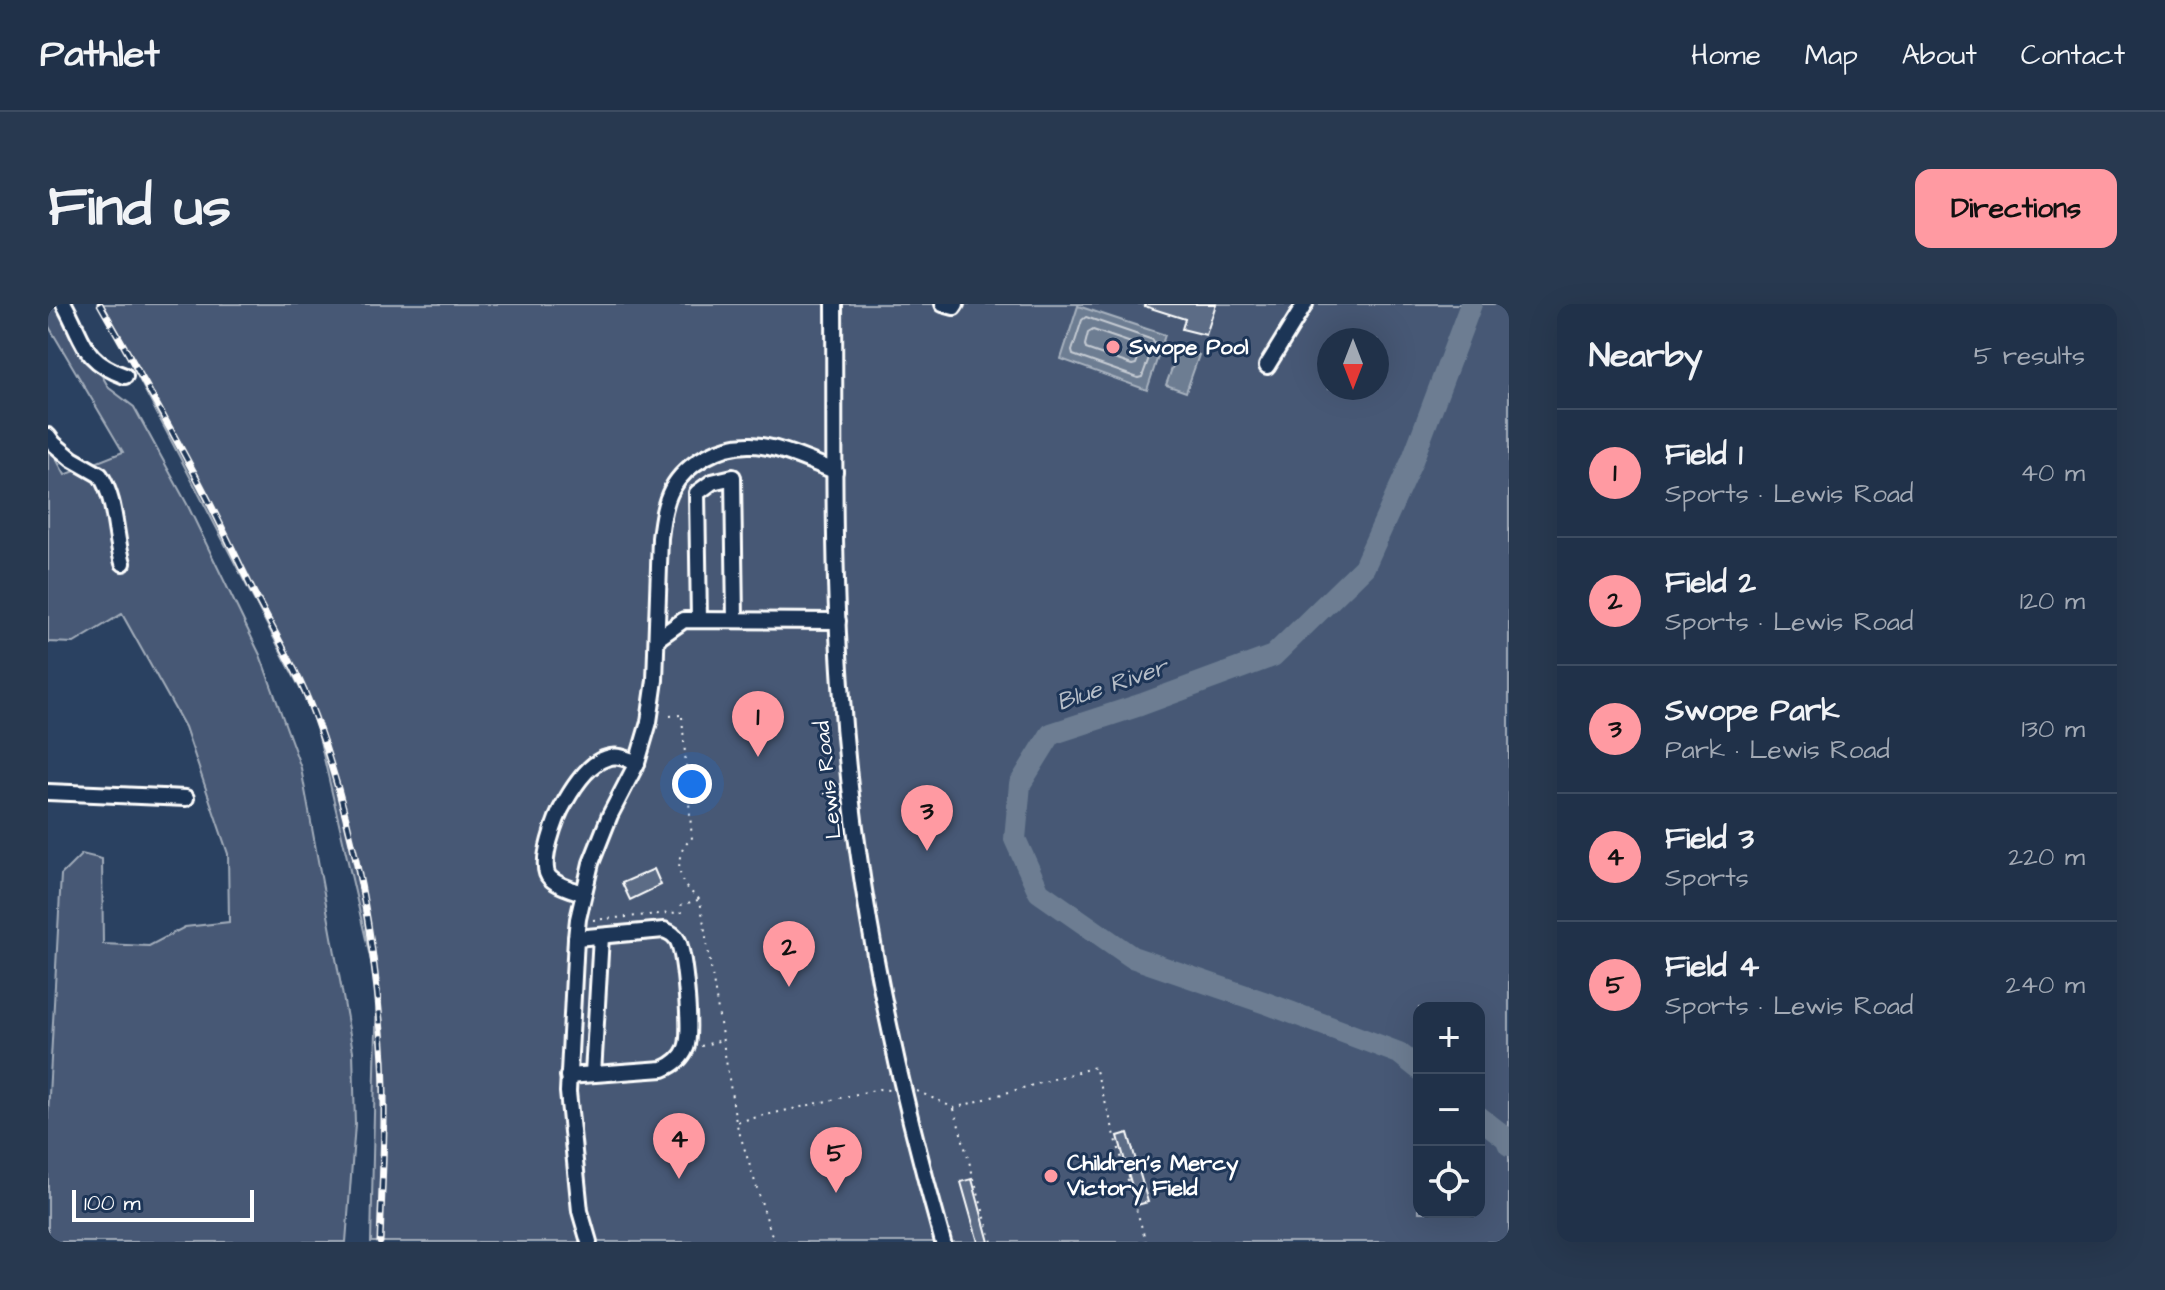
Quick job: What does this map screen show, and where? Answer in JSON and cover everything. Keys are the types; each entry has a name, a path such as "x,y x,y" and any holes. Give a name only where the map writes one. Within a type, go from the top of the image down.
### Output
{"street":[{"path":"64,304 91,356 103,367 125,376"},
{"name":"Lewis Road","path":"834,304 838,621 841,685 858,856 884,1007 943,1242"},
{"path":"943,304 954,307 956,304"},
{"path":"1267,366 1299,306"},
{"path":"48,436 58,449 100,475 103,480 111,497 117,546 123,563"},
{"path":"589,1242 580,1211 568,1092 576,938 591,863 610,815 637,763 649,722 655,680 663,516 672,489 687,470 707,456 727,449 750,445 782,452 835,471"},
{"path":"691,620 697,493 712,482 733,477 735,620"},
{"path":"657,639 691,620 838,621"},
{"path":"583,893 549,878 545,870 559,815 579,782 601,760 611,756 623,757 637,763"},
{"path":"48,792 186,798"},
{"path":"568,1076 650,1071 671,1066 683,1054 689,1036 688,1008 676,937 664,930 576,938"},
{"path":"593,1074 601,936"}],"path":[{"path":"670,716 681,716 692,839 684,844 680,856 680,876 700,900 736,1122 774,1242"},
{"path":"591,920 682,912 681,905 700,900"},
{"path":"912,1089 954,1108 1095,1067 1146,1242"},
{"path":"736,1122 879,1089 891,1090"},
{"path":"954,1108 992,1242"}],"shaded area":[{"path":"48,304 61,304 109,388 134,407 187,504 260,655 301,768 353,1051 355,1124 346,1242 48,1242 48,1114 61,875 82,854 102,859 103,944 149,946 185,927 229,922 228,854 185,727 122,614 74,643 48,642 48,444 65,475 123,452 48,325"},
{"path":"100,304 1509,304 1509,1242 371,1242 377,987 314,715"}],"water":[{"name":"Swope Pool","path":"1078,306 1165,335 1147,390 1061,359"},
{"path":"1179,349 1199,355 1186,392 1166,385"}],"building":[{"path":"1145,304 1216,304 1206,335 1182,329 1185,319"},
{"path":"654,869 661,885 630,900 622,883"},
{"path":"1128,1133 1148,1202 1137,1205 1118,1136"},
{"path":"972,1179 989,1242 978,1242 961,1182"}],"waterway":[{"name":"Blue River","path":"1413,1064 1399,1053 1132,957 1039,892 1015,839 1020,784 1051,734 1273,656 1364,567 1412,461 1471,304"},
{"name":"Blue River","path":"1485,1122 1506,1138 1509,1145"}],"railway":[{"path":"100,304 188,461 293,667 315,717 342,801 369,929 380,1016 384,1105 380,1242"}],"place":[{"name":"Swope Pool","path":"1113,347"},
{"name":"Field 1","path":"758,757"},
{"name":"Swope Park","path":"927,851"},
{"name":"Field 2","path":"789,987"},
{"name":"Children's Mercy Victory Field","path":"1051,1176"},
{"name":"Field 3","path":"679,1179"},
{"name":"Field 4","path":"836,1193"}]}
